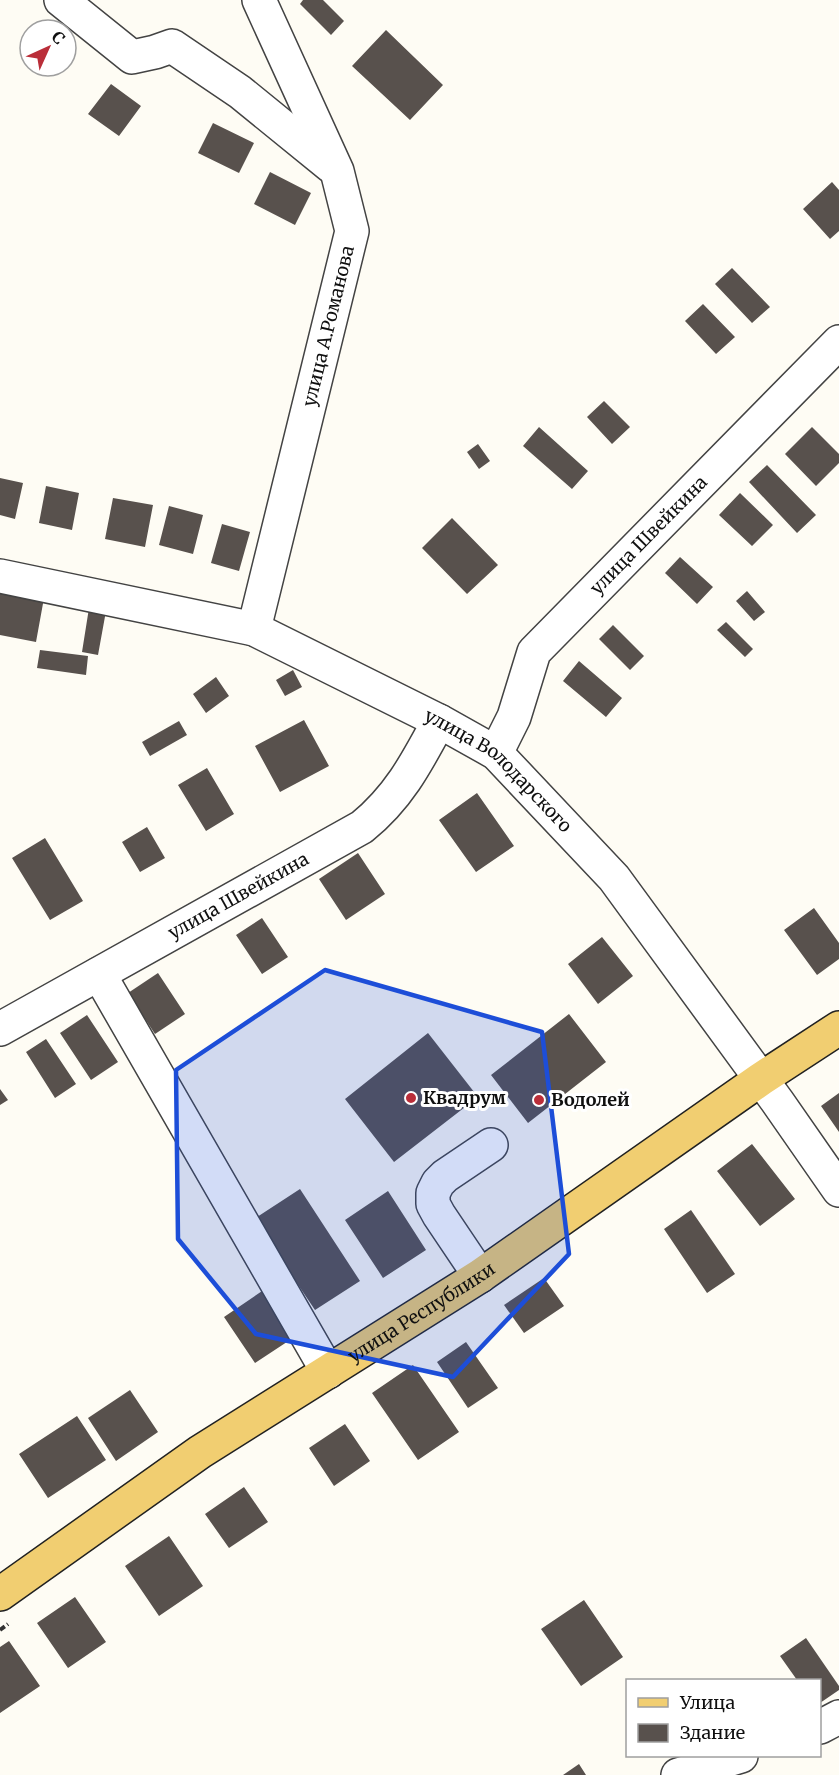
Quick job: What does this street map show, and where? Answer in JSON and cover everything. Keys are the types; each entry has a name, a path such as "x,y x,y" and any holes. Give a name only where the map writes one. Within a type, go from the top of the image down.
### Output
{"main road":[{"name":"улица Республики","path":"0,1594 200,1452 480,1276 761,1079 839,1028"}],"street":[{"path":"61,0 132,57 172,46 240,92 337,171"},
{"name":"улица А.Романова","path":"254,629 352,231 337,171 259,0"},
{"name":"улица Швейкина","path":"496,753 514,717 534,652 839,342"},
{"name":"улица Володарского","path":"0,576 254,629 439,721 496,753 614,878 839,1190"},
{"name":"улица Швейкина","path":"0,1029 362,827 379,814 404,783 439,721"},
{"path":"99,974 328,1372"},
{"path":"480,1276 439,1215 433,1204 433,1193 445,1176 491,1145"},
{"path":"821,1726 839,1717"},
{"path":"678,1775 735,1757"}],"highlighted area":[{"path":"325,970 542,1032 569,1254 453,1377 256,1334 178,1239 176,1070"}],"building":[{"path":"303,0 323,0 344,21 331,35 300,4"},
{"path":"386,30 443,85 410,120 352,66"},
{"path":"111,84 141,106 119,136 88,114"},
{"path":"213,123 254,143 239,173 198,153"},
{"path":"270,172 311,193 295,225 254,204"},
{"path":"832,182 839,190 839,231 830,239 803,209"},
{"path":"732,268 770,307 752,323 715,284"},
{"path":"703,304 735,337 716,354 685,321"},
{"path":"604,401 630,427 612,444 587,417"},
{"path":"539,427 588,471 572,489 523,446"},
{"path":"812,427 839,454 839,463 816,486 785,454"},
{"path":"478,444 490,461 479,469 467,452"},
{"path":"767,465 816,515 797,533 749,482"},
{"path":"0,478 23,483 15,519 0,515"},
{"path":"46,486 79,493 72,530 39,523"},
{"path":"740,493 773,525 752,546 719,515"},
{"path":"113,498 153,505 145,547 105,539"},
{"path":"169,506 203,515 193,554 159,545"},
{"path":"452,518 498,565 467,594 422,548"},
{"path":"222,524 250,532 239,571 211,563"},
{"path":"680,557 713,587 697,604 665,573"},
{"path":"0,590 44,598 36,642 0,635"},
{"path":"747,591 765,612 754,621 736,601"},
{"path":"89,608 106,611 98,655 82,652"},
{"path":"726,622 753,649 745,657 717,630"},
{"path":"613,625 644,656 630,670 599,639"},
{"path":"40,650 88,656 86,675 37,668"},
{"path":"579,661 622,698 606,717 563,681"},
{"path":"293,670 302,687 285,696 276,680"},
{"path":"216,677 229,696 206,713 193,694"},
{"path":"304,720 329,766 280,792 255,746"},
{"path":"179,721 187,735 150,756 142,742"},
{"path":"207,768 234,814 206,831 178,785"},
{"path":"477,793 514,846 476,872 439,820"},
{"path":"147,827 165,858 140,872 122,842"},
{"path":"45,838 83,901 50,920 12,858"},
{"path":"358,853 385,894 346,920 319,879"},
{"path":"814,908 839,943 839,959 817,975 784,930"},
{"path":"262,918 288,957 262,974 236,935"},
{"path":"602,937 633,976 598,1004 568,964"},
{"path":"158,973 185,1014 155,1034 128,993"},
{"path":"569,1014 606,1062 528,1123 491,1075"},
{"path":"87,1015 118,1062 91,1080 60,1033"},
{"name":"Квадрум","path":"428,1033 478,1097 394,1162 345,1099"},
{"path":"46,1039 76,1084 55,1098 26,1052"},
{"path":"0,1089 8,1100 0,1105"},
{"path":"839,1093 839,1132 821,1106"},
{"path":"752,1144 795,1199 760,1226 717,1171"},
{"path":"300,1189 360,1281 315,1310 254,1219"},
{"path":"388,1191 426,1250 383,1278 345,1220"},
{"path":"691,1210 735,1274 707,1293 664,1229"},
{"path":"544,1278 564,1306 524,1333 504,1305"},
{"path":"265,1289 296,1336 255,1363 224,1317"},
{"path":"466,1342 498,1388 468,1408 437,1362"},
{"path":"413,1365 459,1432 418,1460 372,1393"},
{"path":"130,1390 158,1432 116,1461 88,1418"},
{"path":"77,1416 106,1460 48,1498 19,1454"},
{"path":"345,1424 370,1461 334,1486 309,1448"},
{"path":"244,1487 268,1522 229,1548 205,1514"},
{"path":"169,1536 203,1586 159,1616 125,1566"},
{"path":"75,1597 106,1642 68,1668 37,1623"},
{"path":"584,1600 623,1657 581,1686 541,1629"},
{"path":"806,1638 839,1686 839,1690 821,1702 821,1679 796,1679 780,1656"},
{"path":"9,1641 40,1686 0,1713 0,1647"},
{"path":"579,1764 586,1775 563,1775"}],"place":[{"name":"Квадрум","path":"411,1098"},
{"name":"Водолей","path":"539,1100"}]}
